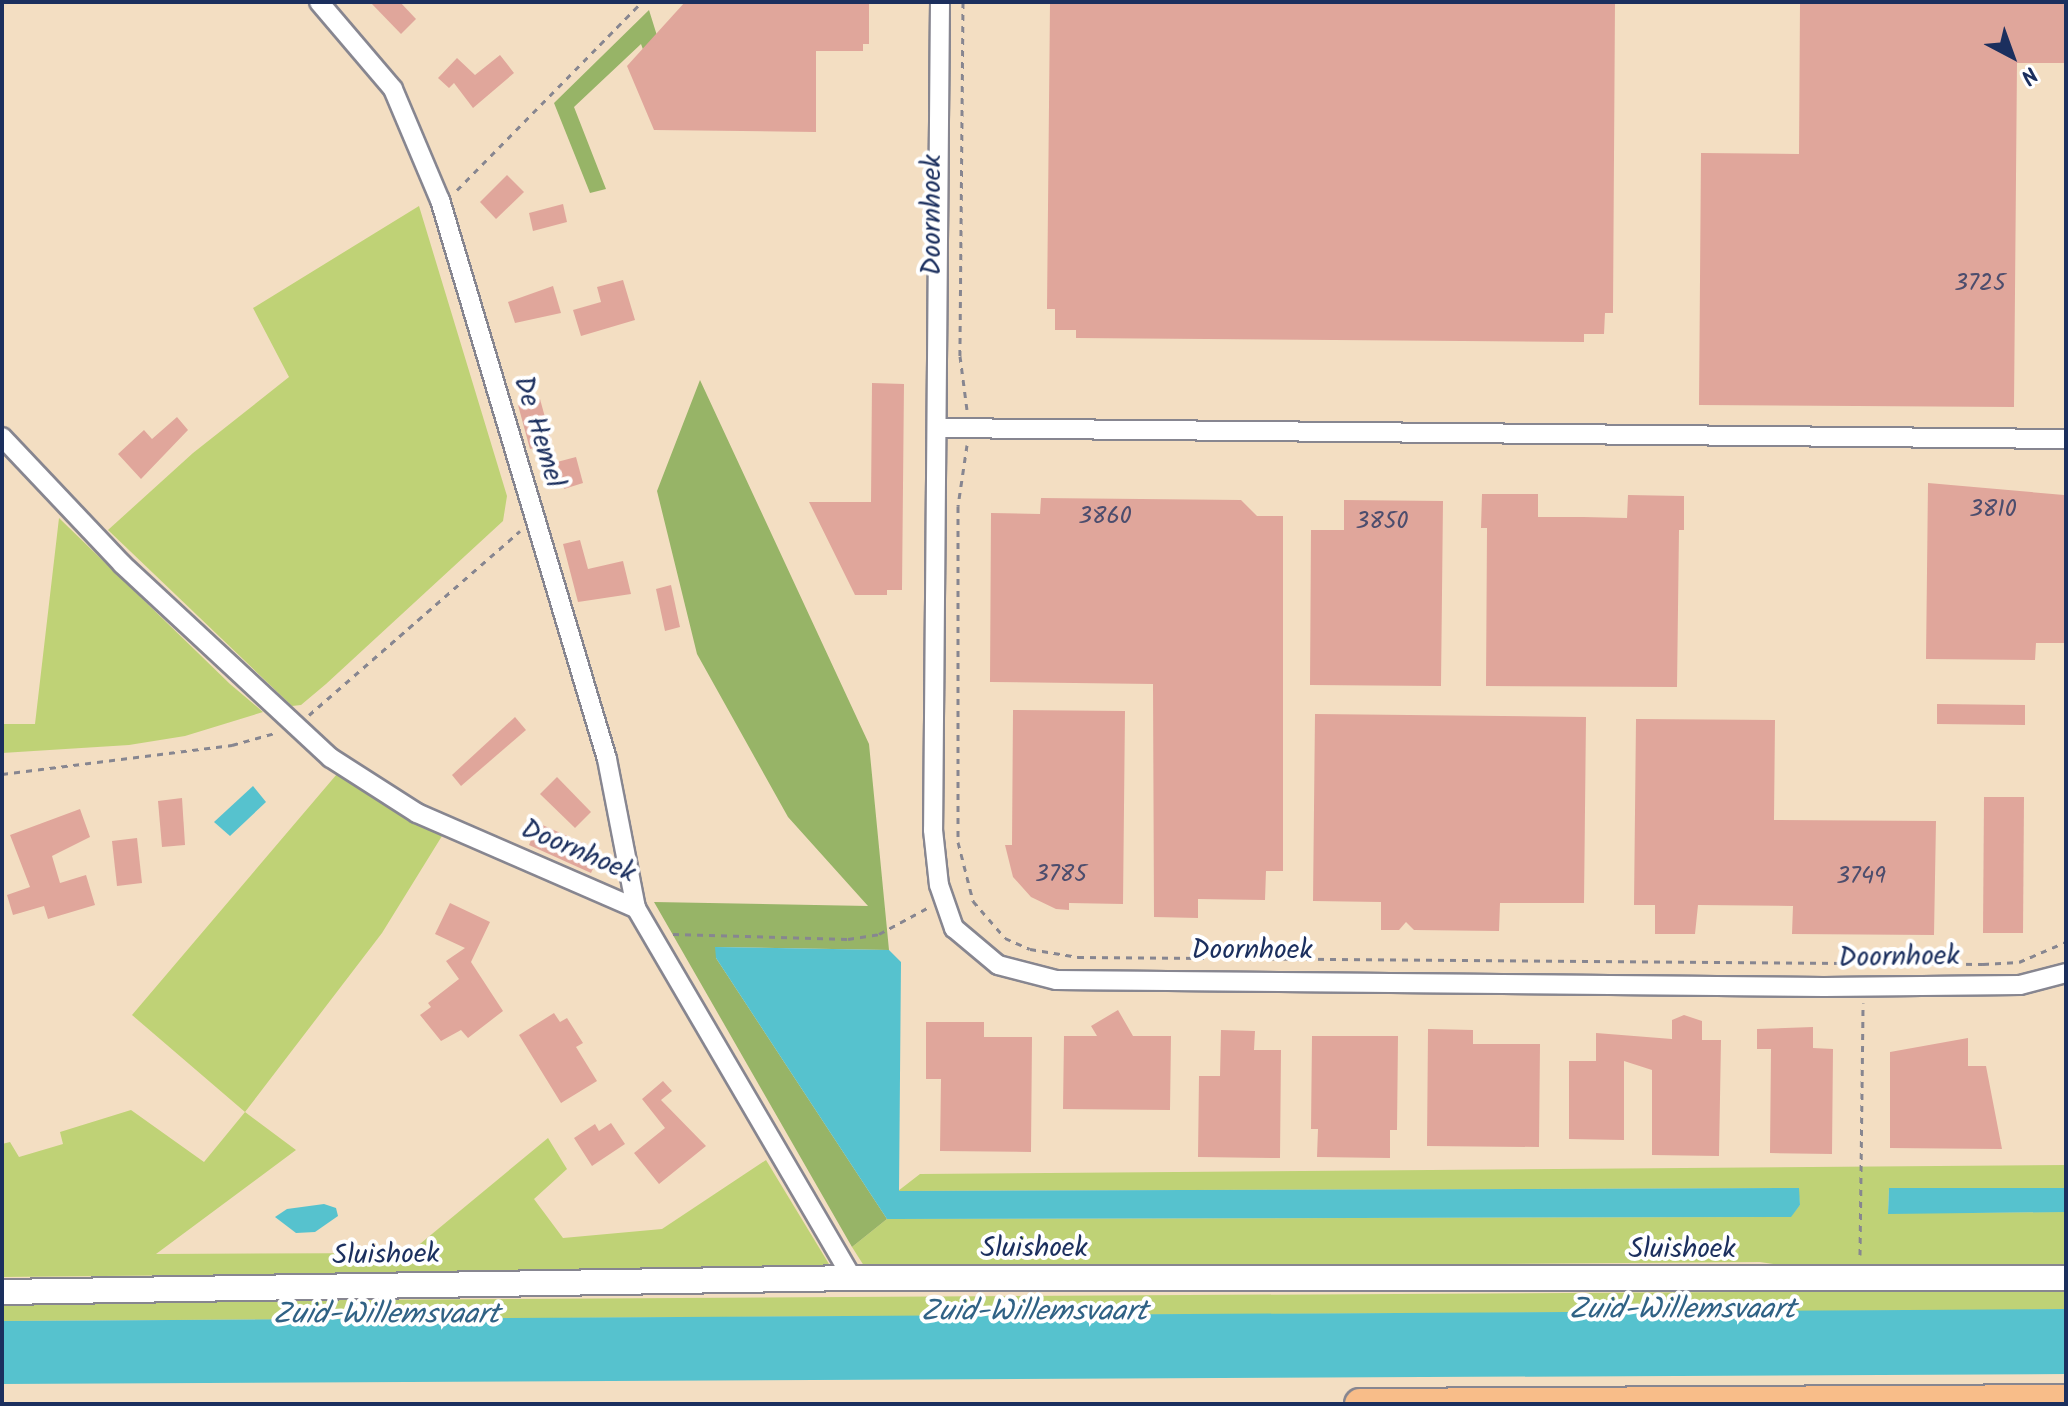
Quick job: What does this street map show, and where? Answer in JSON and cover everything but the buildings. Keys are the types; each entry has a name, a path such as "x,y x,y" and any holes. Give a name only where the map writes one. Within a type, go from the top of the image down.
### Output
{"main road":[{"path":"1360,1404 2066,1400"}],"street":[{"name":"De Hemel","path":"319,2 393,89 440,200 607,759 636,908"},
{"name":"Doornhoek","path":"940,2 940,428 933,830 944,898 954,928 998,965 1056,980 1863,987 2020,985 2066,973"},
{"path":"940,428 2066,439"},
{"name":"Doornhoek","path":"2,437 122,564 331,758 417,813 636,908 852,1278"},
{"name":"Sluishoek","path":"2,1292 852,1278 2066,1278"}],"path":[{"path":"440,200 461,188 642,2"},
{"name":"Doornhoek","path":"963,2 960,356 968,466 958,506 958,842 973,901 1005,938 1030,949 1078,957 1863,963 2019,962 2066,942"},
{"path":"2,774 232,745 295,727 535,518"},
{"path":"649,931 848,939 879,934 944,898"},
{"path":"1859,1280 1863,963"}],"green space":[{"path":"649,10 683,119 670,123 641,44 574,107 606,189 590,193 554,103"},
{"path":"419,206 507,496 503,521 326,684 301,705 292,706 108,530 193,453 289,377 253,308"},
{"path":"700,380 869,744 889,950 716,947 716,958 887,1219 852,1247 654,902 868,906 788,817 697,654 657,491"},
{"path":"59,518 230,684 263,712 185,736 129,745 2,753 2,724 35,724"},
{"path":"337,774 442,836 382,933 245,1112 132,1015"},
{"path":"131,1110 204,1162 245,1112 296,1150 156,1254 409,1253 548,1138 567,1169 534,1199 563,1238 662,1229 766,1160 832,1269 2,1277 2,1144 10,1142 19,1157 63,1144 60,1132"},
{"path":"2066,1165 2066,1188 1889,1188 1888,1213 2066,1212 2066,1272 1836,1273 1760,1262 866,1269 852,1247 887,1219 1790,1217 1800,1205 1798,1188 898,1191 920,1174"},
{"path":"2066,1290 2066,1309 2026,1310 2,1321 2,1302"}],"water":[{"path":"253,786 266,802 230,836 214,822"},
{"path":"715,947 889,950 901,962 899,1191 1799,1188 1800,1205 1791,1217 887,1219 716,958"},
{"path":"1889,1188 2066,1188 2066,1212 1888,1214"},
{"path":"324,1204 336,1208 338,1216 315,1232 296,1233 275,1217 287,1209"},
{"path":"2066,1309 2066,1374 2,1384 2,1321"}],"water label":[{"name":"Zuid-Willemsvaart","path":"1682,1310"},
{"name":"Zuid-Willemsvaart","path":"1034,1312"},
{"name":"Zuid-Willemsvaart","path":"386,1315"}]}
